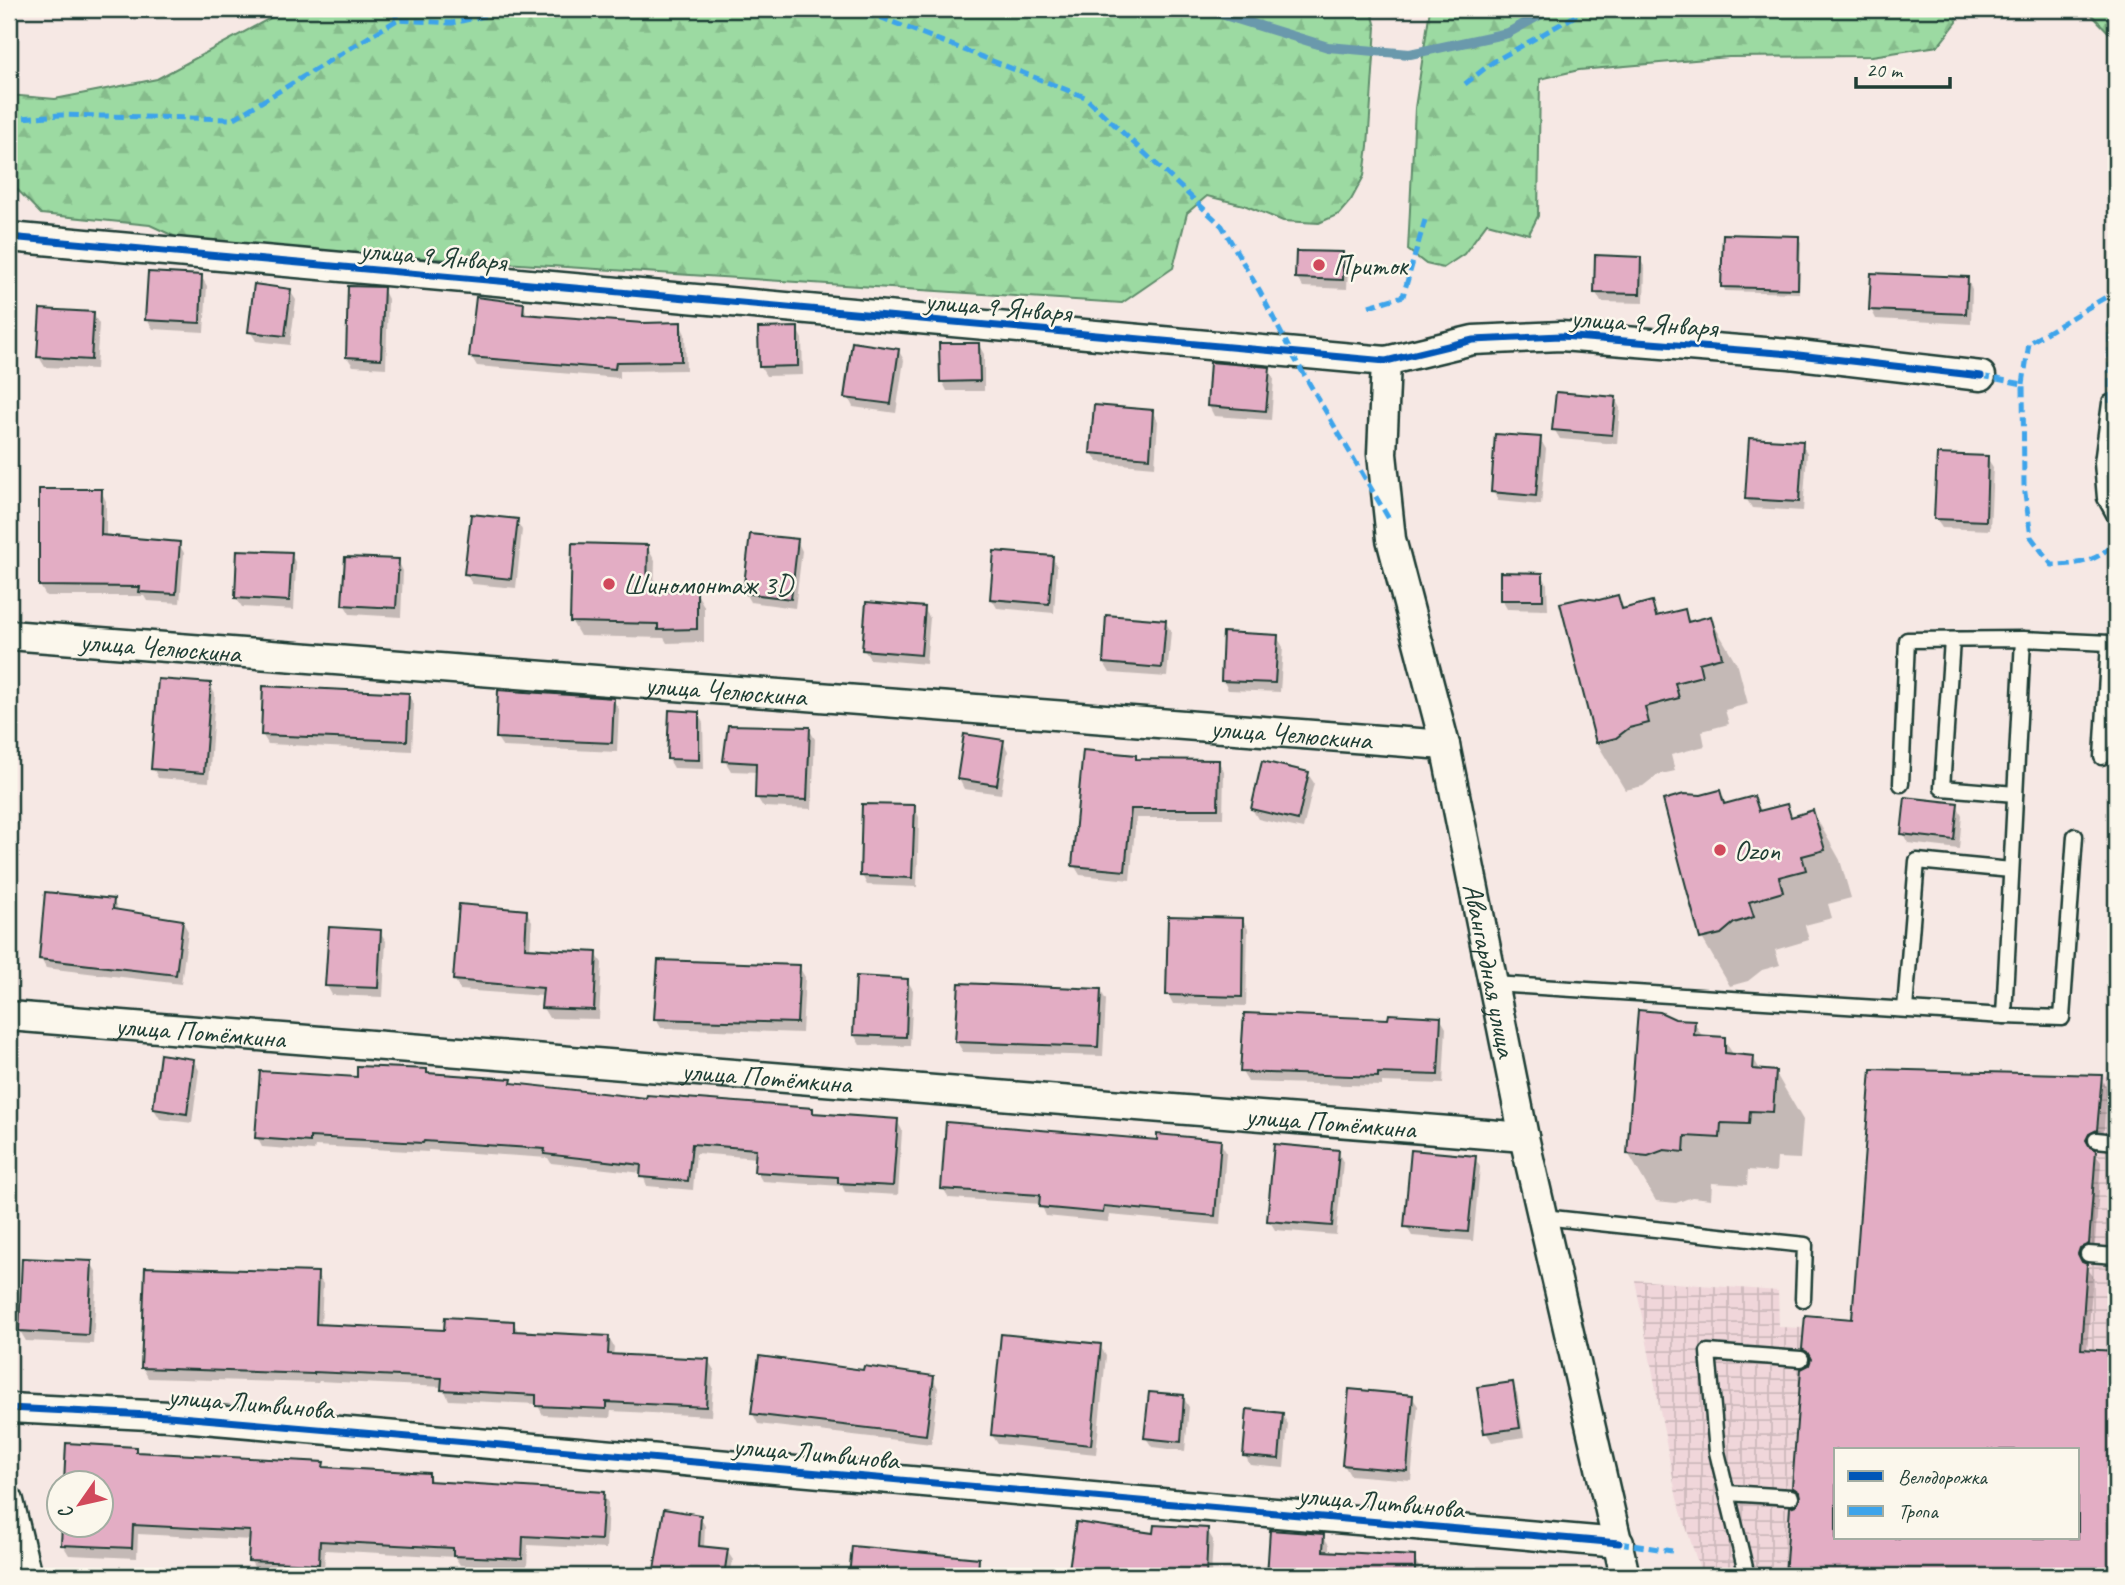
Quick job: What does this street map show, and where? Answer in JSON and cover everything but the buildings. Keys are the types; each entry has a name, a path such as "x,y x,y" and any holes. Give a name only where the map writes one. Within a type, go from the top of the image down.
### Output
{"street":[{"name":"улица 9 Января","path":"9,237 1386,361 1473,340 1561,336 1790,354 1981,376"},
{"name":"Авангардная улица","path":"1386,361 1382,454 1391,539 1445,745 1524,1137 1625,1576"},
{"name":"улица Челюскина","path":"9,635 1445,745"},
{"name":"улица Потёмкина","path":"9,1016 1524,1137"},
{"name":"улица Литвинова","path":"9,1408 169,1416 1619,1543"},
{"path":"9,1501 27,1576"}],"lane":[{"path":"2116,403 2110,403 2102,463 2105,498 2116,518"},
{"path":"2004,1016 2023,639"},
{"path":"1900,783 1907,640 2023,639 2109,643 2102,757"},
{"path":"1952,640 1942,788 2015,794"},
{"path":"1493,984 2004,1016 2062,1017 2075,836"},
{"path":"1905,1009 1917,861 2011,870"},
{"path":"2096,1140 2116,1142"},
{"path":"1543,1217 1805,1245 1804,1299"},
{"path":"2088,1254 2116,1256"},
{"path":"1747,1576 1717,1452 1708,1352 1801,1359"},
{"path":"1727,1493 1791,1497"}],"shaded area":[{"path":"1871,1069 2116,1076 2116,1576 1702,1576 1677,1499 1635,1280 1778,1291 1779,1327 1803,1328 1805,1315 1852,1319"}],"green space":[{"path":"287,9 1371,9 1376,27 1364,176 1351,200 1339,214 1319,223 1283,221 1244,205 1207,196 1187,213 1173,268 1122,303 225,245 178,238 150,225 41,214 15,187 9,185 9,95 55,99 157,79"},
{"path":"1430,9 1955,9 1957,22 1938,46 1872,56 1729,57 1579,70 1540,79 1538,216 1529,234 1487,223 1464,254 1443,268 1426,264 1408,250 1415,108"},
{"path":"2086,9 2116,9 2116,40"}],"waterway":[{"path":"1205,9 1328,47 1410,54 1508,33 1550,9"}],"marked path":[{"path":"394,9 397,20 452,23 517,9"},
{"path":"835,9 882,18 1085,97 1222,226 1292,354 1389,519"},
{"path":"1465,84 1493,62 1575,16 1572,9"},
{"path":"9,119 61,115 233,119 397,20"},
{"path":"1369,306 1403,296 1425,220"},
{"path":"2023,384 2029,343 2116,291"},
{"path":"2110,403 2110,325 2116,292"},
{"path":"1981,376 2023,384 2024,486 2031,537 2052,565 2090,560 2105,551 2116,536"},
{"path":"1619,1543 1672,1551"}],"cycle path":[{"path":"9,237 1386,361 1473,340 1561,336 1790,354 1981,376"},
{"path":"9,1408 169,1416 1619,1543"}],"place":[{"name":"Приток","path":"1319,265"},
{"name":"Шиномонтаж 3D","path":"609,584"},
{"name":"Ozon","path":"1720,850"}]}
